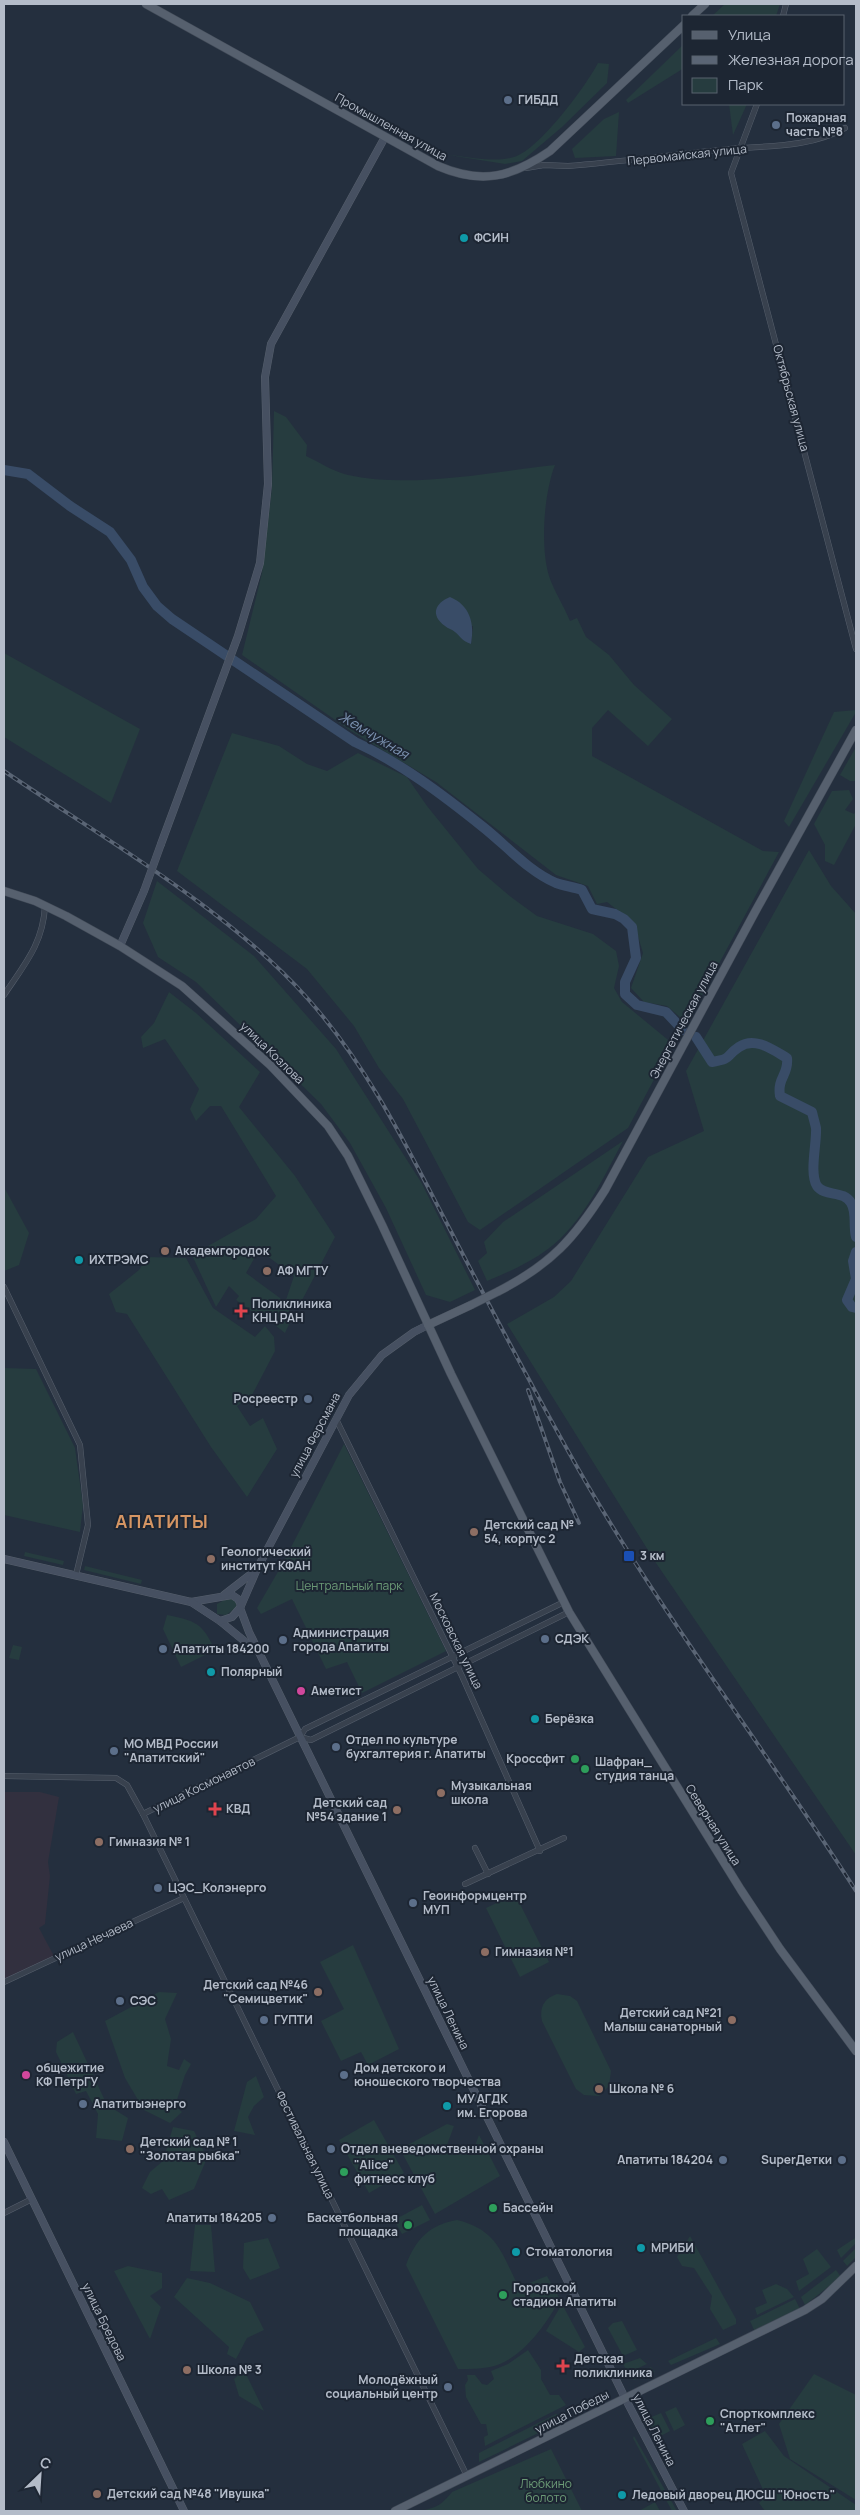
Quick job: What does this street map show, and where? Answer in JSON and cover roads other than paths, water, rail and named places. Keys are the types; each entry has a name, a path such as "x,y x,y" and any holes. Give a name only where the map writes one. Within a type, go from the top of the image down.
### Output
{"main road":[{"name":"Промышленная улица","path":"146,4 438,166 467,176 500,176 526,168 550,151 682,27"},
{"path":"693,15 705,4"},
{"name":"Энергетическая улица","path":"471,1305 540,1267 558,1252 581,1228 627,1153 755,912 856,730"},
{"name":"улица Козлова","path":"4,891 45,906 120,946 182,986 270,1065 328,1126 348,1156 428,1325"},
{"name":"улица Ферсмана","path":"428,1325 471,1305"},
{"path":"428,1325 564,1602"},
{"name":"Северная улица","path":"564,1602 741,1890 780,1949 856,2051"},
{"name":"улица Победы","path":"395,2511 806,2310 822,2299 856,2266"}],"street":[{"name":"Октябрьская улица","path":"757,105 731,173 856,649"},
{"name":"Первомайская улица","path":"526,168 568,166 812,142 829,137 845,128"},
{"path":"120,946 144,890 224,675 254,588 263,539 268,484 266,377 272,344 386,137"},
{"path":"4,995 38,943 43,928 45,906"},
{"path":"4,1287 80,1445 88,1525 76,1575"},
{"name":"улица Ферсмана","path":"241,1606 257,1569 335,1418 349,1395 373,1364 398,1343 428,1325"},
{"name":"Московская улица","path":"335,1418 458,1668 540,1851"},
{"path":"4,1559 191,1602 232,1595 238,1599 241,1606 232,1617 218,1620 191,1602"},
{"name":"улица Ферсмана","path":"224,1595 257,1569"},
{"path":"216,1599 211,1611 218,1620"},
{"name":"улица Космонавтов","path":"4,1776 116,1778 127,1785 143,1814 300,1737 305,1729 564,1602"},
{"name":"улица Ленина","path":"241,1606 261,1657 300,1737 625,2398 684,2511"},
{"name":"улица Космонавтов","path":"300,1737 311,1740 570,1612"},
{"name":"улица Ленина","path":"218,1620 248,1642 261,1657"},
{"name":"Фестивальная улица","path":"143,1814 467,2476"},
{"path":"465,1884 540,1851 564,1838"},
{"path":"475,1848 488,1874"},
{"name":"улица Нечаева","path":"4,1982 184,1898"},
{"name":"улица Бредова","path":"4,2142 184,2511"},
{"path":"4,2213 32,2199"}],"water":[{"path":"450,597 457,600 470,616 472,629 471,644 446,627 437,618 436,610 438,606"}],"waterway":[{"name":"Жемчужная","path":"4,470 28,474 70,506 110,532 131,560 143,587 157,606 172,619 355,742 372,750 421,780 453,803 536,872 556,883 582,890 592,909 615,914 624,919 632,927 636,958 625,982 625,994 637,1005 666,1012 683,1030"},
{"name":"Жемчужная","path":"696,1037 712,1062 726,1058 734,1050 751,1043 764,1045 787,1058 786,1068 780,1084 780,1096 812,1112 816,1128 813,1166 817,1186 820,1189 848,1199 854,1211 856,1237"},
{"name":"Жемчужная","path":"856,1252 853,1261 856,1279 847,1300 852,1307 856,1308"}],"railway":[{"path":"4,771 123,849 203,905 276,966 329,1024 366,1077 399,1132 525,1373 608,1520 642,1574 856,1891"},
{"path":"528,1390 560,1482 579,1523"}],"place":[{"name":"ГИБДД","path":"508,100"},
{"name":"Пожарная часть №8","path":"776,125"},
{"name":"ФСИН","path":"464,238"},
{"name":"Академгородок","path":"165,1251"},
{"name":"ИХТРЭМС","path":"79,1260"},
{"name":"АФ МГТУ","path":"267,1271"},
{"name":"Поликлиника КНЦ РАН","path":"241,1311"},
{"name":"Росреестр","path":"308,1399"},
{"name":"Детский сад № 54, корпус 2","path":"474,1532"},
{"name":"3 км","path":"629,1556"},
{"name":"Геологический институт КФАН","path":"211,1559"},
{"name":"СДЭК","path":"545,1639"},
{"name":"Администрация города Апатиты","path":"283,1640"},
{"name":"Апатиты 184200","path":"163,1649"},
{"name":"Полярный","path":"211,1672"},
{"name":"Аметист","path":"301,1691"},
{"name":"Берёзка","path":"535,1719"},
{"name":"Отдел по культуре бухгалтерия г. Апатиты","path":"336,1747"},
{"name":"МО МВД России \"Апатитский\"","path":"114,1751"},
{"name":"Кроссфит","path":"575,1759"},
{"name":"Шафран_ студия танца","path":"585,1769"},
{"name":"Музыкальная школа","path":"441,1793"},
{"name":"КВД","path":"215,1809"},
{"name":"Детский сад №54 здание 1","path":"397,1810"},
{"name":"Гимназия № 1","path":"99,1842"},
{"name":"ЦЭС_Колэнерго","path":"158,1888"},
{"name":"Геоинформцентр МУП","path":"413,1903"},
{"name":"Гимназия №1","path":"485,1952"},
{"name":"Детский сад №46 \"Семицветик\"","path":"318,1992"},
{"name":"СЭС","path":"120,2001"},
{"name":"ГУПТИ","path":"264,2020"},
{"name":"Детский сад №21 Малыш санаторный","path":"732,2020"},
{"name":"общежитие КФ ПетрГУ","path":"26,2075"},
{"name":"Дом детского и юношеского творчества","path":"344,2075"},
{"name":"Школа № 6","path":"599,2089"},
{"name":"Апатитыэнерго","path":"83,2104"},
{"name":"МУ АГДК им. Егорова","path":"447,2106"},
{"name":"Детский сад № 1 \"Золотая рыбка\"","path":"130,2149"},
{"name":"Отдел вневедомственной охраны","path":"331,2149"},
{"name":"Апатиты 184204","path":"723,2160"},
{"name":"SuperДетки","path":"842,2160"},
{"name":"\"Alice\" фитнесс клуб","path":"344,2172"},
{"name":"Бассейн","path":"493,2208"},
{"name":"Апатиты 184205","path":"272,2218"},
{"name":"Баскетбольная площадка","path":"408,2225"},
{"name":"МРИБИ","path":"641,2248"},
{"name":"Стоматология","path":"516,2252"},
{"name":"Городской стадион Апатиты","path":"503,2295"},
{"name":"Детская поликлиника","path":"563,2366"},
{"name":"Школа № 3","path":"187,2370"},
{"name":"Молодёжный социальный центр","path":"448,2387"},
{"name":"Спорткомплекс \"Атлет\"","path":"710,2421"},
{"name":"Детский сад №48 \"Ивушка\"","path":"97,2494"},
{"name":"Ледовый дворец ДЮСШ \"Юность\"","path":"622,2495"}],"district":[{"name":"АПАТИТЫ","path":"162,1522"}],"park label":[{"name":"Центральный парк","path":"349,1586"},
{"name":"Любкино болото","path":"546,2491"}]}
